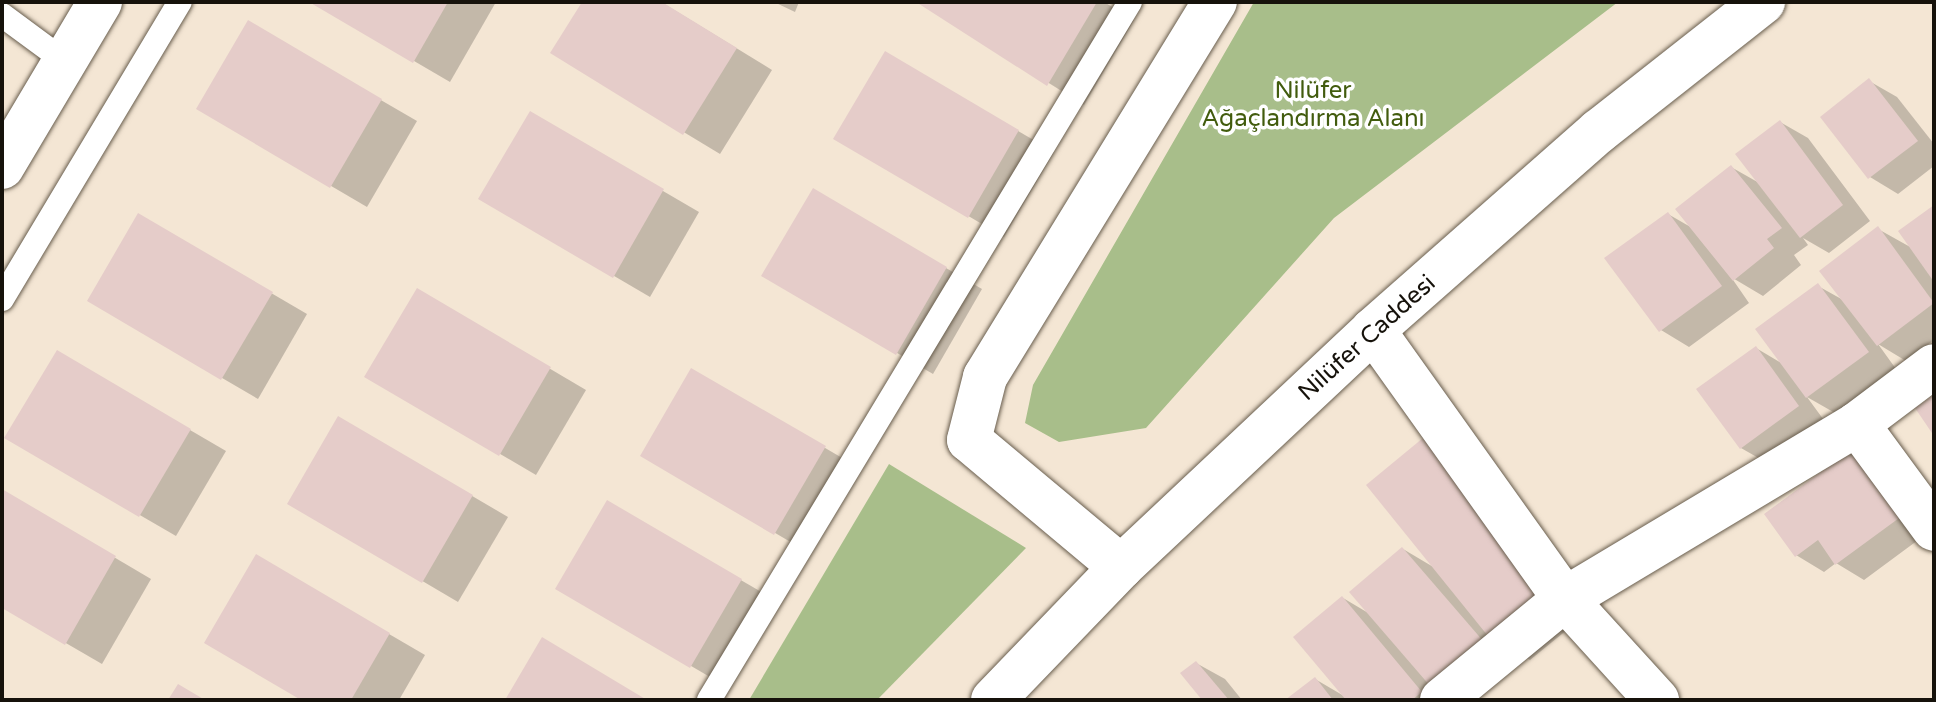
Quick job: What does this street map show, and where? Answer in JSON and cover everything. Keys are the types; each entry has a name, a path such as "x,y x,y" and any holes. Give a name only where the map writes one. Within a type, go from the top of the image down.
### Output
{"street":[{"path":"2,167 100,2"},
{"path":"1121,567 969,440 985,377 1215,2"},
{"name":"Nilüfer Caddesi","path":"993,700 1121,567 1373,330 1599,131 1763,2"},
{"path":"1373,330 1565,599 1657,700"},
{"path":"1442,700 1565,599 1857,424 1934,366"},
{"path":"1857,424 1934,529"}],"lane":[{"path":"2,299 180,2"},
{"path":"709,700 1130,2"},
{"path":"2,15 63,60"}],"green space":[{"name":"Nilüfer Ağaçlandırma Alanı","path":"1254,2 1618,2 1334,218 1146,428 1059,442 1025,423 1033,385"},
{"path":"889,464 1026,548 877,700 749,700"}],"building":[{"path":"309,2 448,2 413,63"},
{"path":"582,2 662,2 737,48 683,135 550,53"},
{"path":"916,2 1097,2 1047,86"},
{"path":"248,20 382,99 330,188 196,109"},
{"path":"885,51 1019,130 968,218 833,139"},
{"path":"1869,78 1918,141 1868,179 1820,117"},
{"path":"530,111 664,189 613,278 478,199"},
{"path":"1780,120 1843,205 1800,238 1735,154"},
{"path":"1731,165 1782,228 1767,239 1774,248 1733,281 1675,209"},
{"path":"813,188 947,267 896,355 761,276"},
{"path":"1934,205 1934,282 1898,231"},
{"path":"1668,212 1722,286 1659,332 1604,258"},
{"path":"138,213 273,292 221,380 87,301"},
{"path":"1878,226 1934,303 1877,346 1819,271"},
{"path":"1818,283 1869,352 1806,398 1755,329"},
{"path":"417,288 551,367 499,456 364,377"},
{"path":"1756,346 1799,406 1740,449 1696,389"},
{"path":"57,350 191,429 139,517 4,438"},
{"path":"691,368 826,446 774,535 640,456"},
{"path":"1934,395 1934,436 1915,408"},
{"path":"338,416 473,495 422,583 287,504"},
{"path":"1423,438 1549,595 1492,641 1366,485"},
{"path":"1856,446 1906,513 1835,565 1818,540 1795,557 1764,514"},
{"path":"2,489 116,556 65,645 2,608"},
{"path":"607,500 742,579 690,668 555,589"},
{"path":"1402,547 1484,642 1431,687 1349,592"},
{"path":"256,554 390,633 351,700 301,700 204,643"},
{"path":"1342,596 1422,692 1412,700 1346,700 1293,637"},
{"path":"542,637 647,700 505,700"},
{"path":"1196,661 1229,700 1202,700 1180,673"},
{"path":"1315,677 1333,700 1285,700"},
{"path":"178,684 205,700 168,700"}]}
